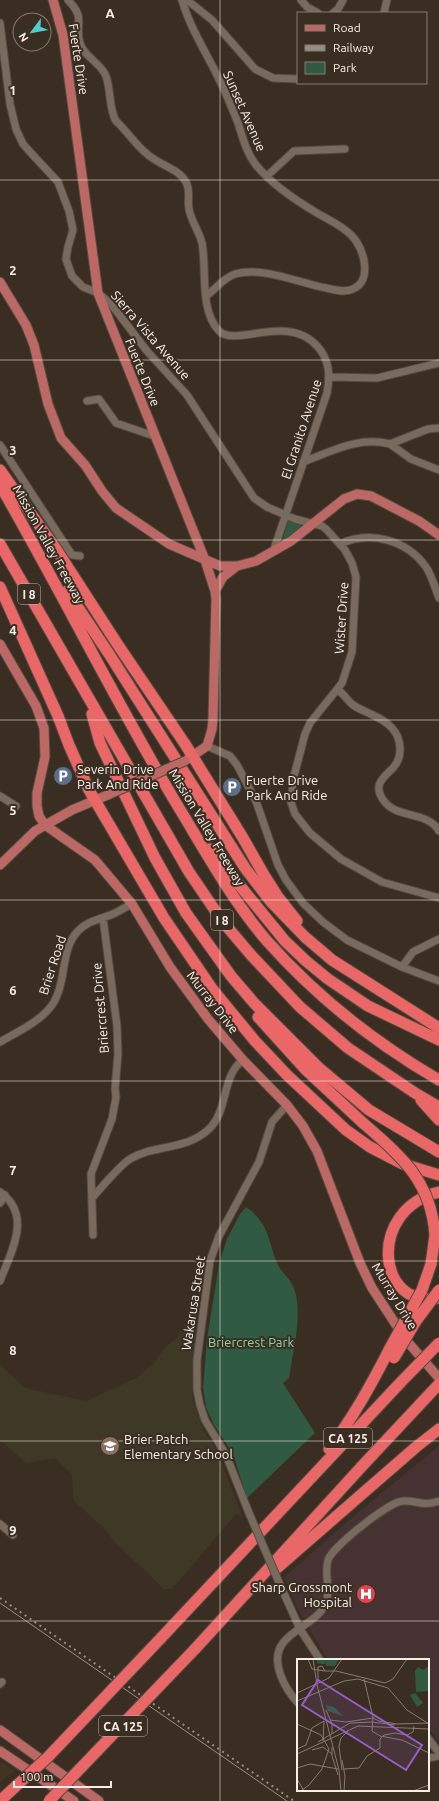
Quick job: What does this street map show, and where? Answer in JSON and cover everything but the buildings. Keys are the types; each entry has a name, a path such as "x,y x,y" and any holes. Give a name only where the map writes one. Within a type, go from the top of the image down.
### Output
{"highway":[{"path":"0,470 56,549 278,897 321,946 360,976"},
{"name":"Mission Valley Freeway","path":"0,485 29,534 157,770 229,892 271,945 301,976 370,1036 436,1078"},
{"path":"29,534 109,654 255,883 305,937 332,960 360,976 439,1028"},
{"name":"I 8","path":"0,544 188,872 223,922 251,955 300,1007 348,1048 415,1093 439,1107"},
{"path":"0,587 95,800 178,941 213,990 260,1046 324,1110 370,1147 403,1164 439,1175"},
{"path":"86,696 100,743 155,858 186,913 259,1018 306,1070 396,1152 418,1178 430,1206 435,1235 431,1264 422,1290 391,1354 362,1402 347,1425 295,1494"},
{"path":"182,813 285,942 328,979 368,1006 439,1040"},
{"path":"231,976 254,1003 319,1068 370,1110 439,1152"},
{"path":"415,1093 439,1120"},
{"path":"439,1192 423,1197 403,1212 390,1235 388,1254 392,1274 404,1290 421,1298 439,1298"},
{"path":"391,1354 439,1290"},
{"name":"CA 125","path":"0,1801 48,1757 439,1343"},
{"name":"CA 125","path":"49,1801 195,1650 439,1384"},
{"path":"416,1447 439,1423"},
{"path":"240,1600 416,1447 439,1429"},
{"path":"0,1793 13,1789"}],"main road":[{"name":"Fuerte Drive","path":"53,0 63,35 98,293 154,436 205,560 215,592 214,718 207,746"},
{"path":"0,282 28,330 36,351 52,416 58,433 66,445 85,465 102,491 116,508 169,544 220,566 237,566 256,561 273,552 291,541 344,499 353,495 362,494 371,496 420,521 439,535"},
{"path":"215,592 223,577 237,566"},
{"path":"0,644 36,706 44,728 45,757 37,793 37,800 39,816 45,825"},
{"path":"0,865 35,831 45,825 95,800 189,759 207,746"},
{"name":"Murray Drive","path":"45,825 95,860 132,904 170,967 208,1019 243,1060 287,1105 310,1136 360,1263 372,1288 406,1340 439,1378"},
{"path":"0,1730 99,1801"},
{"path":"0,1751 74,1801"}],"street":[{"name":"El Granito Avenue","path":"68,0 79,15 80,44 106,76 116,121 147,155 177,173 187,182 190,213 203,248 206,296 211,319 222,334 233,336 282,330 299,333 320,349 326,360 330,377 327,393 273,552"},
{"name":"Sunset Avenue","path":"182,0 191,27 221,85 238,123 245,145 254,161 280,188 300,203 343,228 353,237 362,253 364,277 353,290 345,291 304,284 263,273 244,272 224,280 206,296"},
{"path":"187,0 212,20 255,69 273,78 297,79"},
{"path":"302,0 307,7 316,12"},
{"path":"334,12 338,9 343,0"},
{"path":"384,12 387,0"},
{"name":"Sierra Vista Avenue","path":"0,23 10,104 16,129 23,144 58,182 64,194 73,230 67,253 69,270 75,280 83,288 98,293 111,304 147,351 187,396 235,468 250,494 262,504 286,515"},
{"path":"267,176 294,151 344,149"},
{"path":"330,377 378,378 439,363"},
{"path":"87,401 99,399 116,423 154,436"},
{"path":"390,444 428,429 439,428"},
{"path":"303,462 358,442 380,442 390,444 411,459 439,470"},
{"path":"0,445 72,555 80,556"},
{"name":"Wister Drive","path":"286,515 326,529 340,544 355,570 357,592 352,652 347,672 338,690 310,723 305,734 294,776 292,802 294,814 310,834 341,859 382,882 439,898"},
{"path":"340,544 350,539 376,538 394,541 426,567 439,598"},
{"path":"338,690 344,694 351,704 389,724 398,738 400,748 398,759 393,768 385,774 380,783 380,794 384,802 392,808 428,820 436,826 439,831"},
{"path":"207,746 230,756 237,765 256,801 278,864 286,880 303,903 323,922 347,940 402,967 439,981"},
{"path":"0,796 16,806"},
{"name":"Brier Road","path":"0,1042 38,1019 51,1006 59,990 72,939 84,926 132,904"},
{"name":"Briercrest Drive","path":"93,1235 91,1174 113,1111 116,1097 115,1089 118,1054 117,1026 103,918"},
{"path":"402,967 413,952 439,939"},
{"path":"92,1198 130,1159 139,1155 187,1143 200,1137 210,1128 223,1106 230,1076 237,1064 243,1060"},
{"name":"Wakarusa Street","path":"287,1105 272,1122 259,1162 219,1236 210,1261 197,1360 197,1391 205,1420 226,1455 249,1513 300,1629 319,1659"},
{"path":"0,1202 2,1193"},
{"path":"0,1281 18,1228 15,1209 2,1193"},
{"path":"297,1702 285,1686 278,1668 279,1654 283,1643 322,1610 328,1600 327,1561 331,1553 343,1541 382,1511 398,1502 403,1500 422,1504 439,1501"},
{"path":"0,1524 13,1535"},
{"path":"429,1739 439,1754 429,1758"}],"shaded area":[{"name":"Brier Patch Elementary School","path":"198,1307 192,1385 193,1401 203,1429 217,1451 242,1516 236,1514 172,1589 164,1589 115,1542 104,1528 74,1501 72,1476 69,1471 55,1458 26,1463 0,1440 0,1365 25,1388 86,1401 138,1377 155,1362 166,1346 176,1339 193,1312"},
{"name":"Sharp Grossmont Hospital","path":"439,1446 439,1741 429,1729 429,1659 327,1659 299,1611 285,1577 349,1520"},
{"path":"0,1762 15,1771 0,1782"}],"green space":[{"path":"289,517 306,523 284,540 283,538"},
{"name":"Briercrest Park","path":"246,1207 254,1213 264,1226 277,1263 293,1286 298,1307 297,1331 289,1378 283,1383 315,1433 247,1498 233,1454 214,1425 206,1407 203,1387 207,1339 219,1264 227,1239 240,1214"}],"tram line":[{"path":"0,1603 287,1801"}],"railway":[{"path":"0,1598 294,1801"}],"place":[{"name":"Severin Drive Park And Ride","path":"63,776"},
{"name":"Fuerte Drive Park And Ride","path":"232,787"},
{"name":"Brier Patch Elementary School","path":"110,1446"},
{"name":"Sharp Grossmont Hospital","path":"366,1594"}]}
